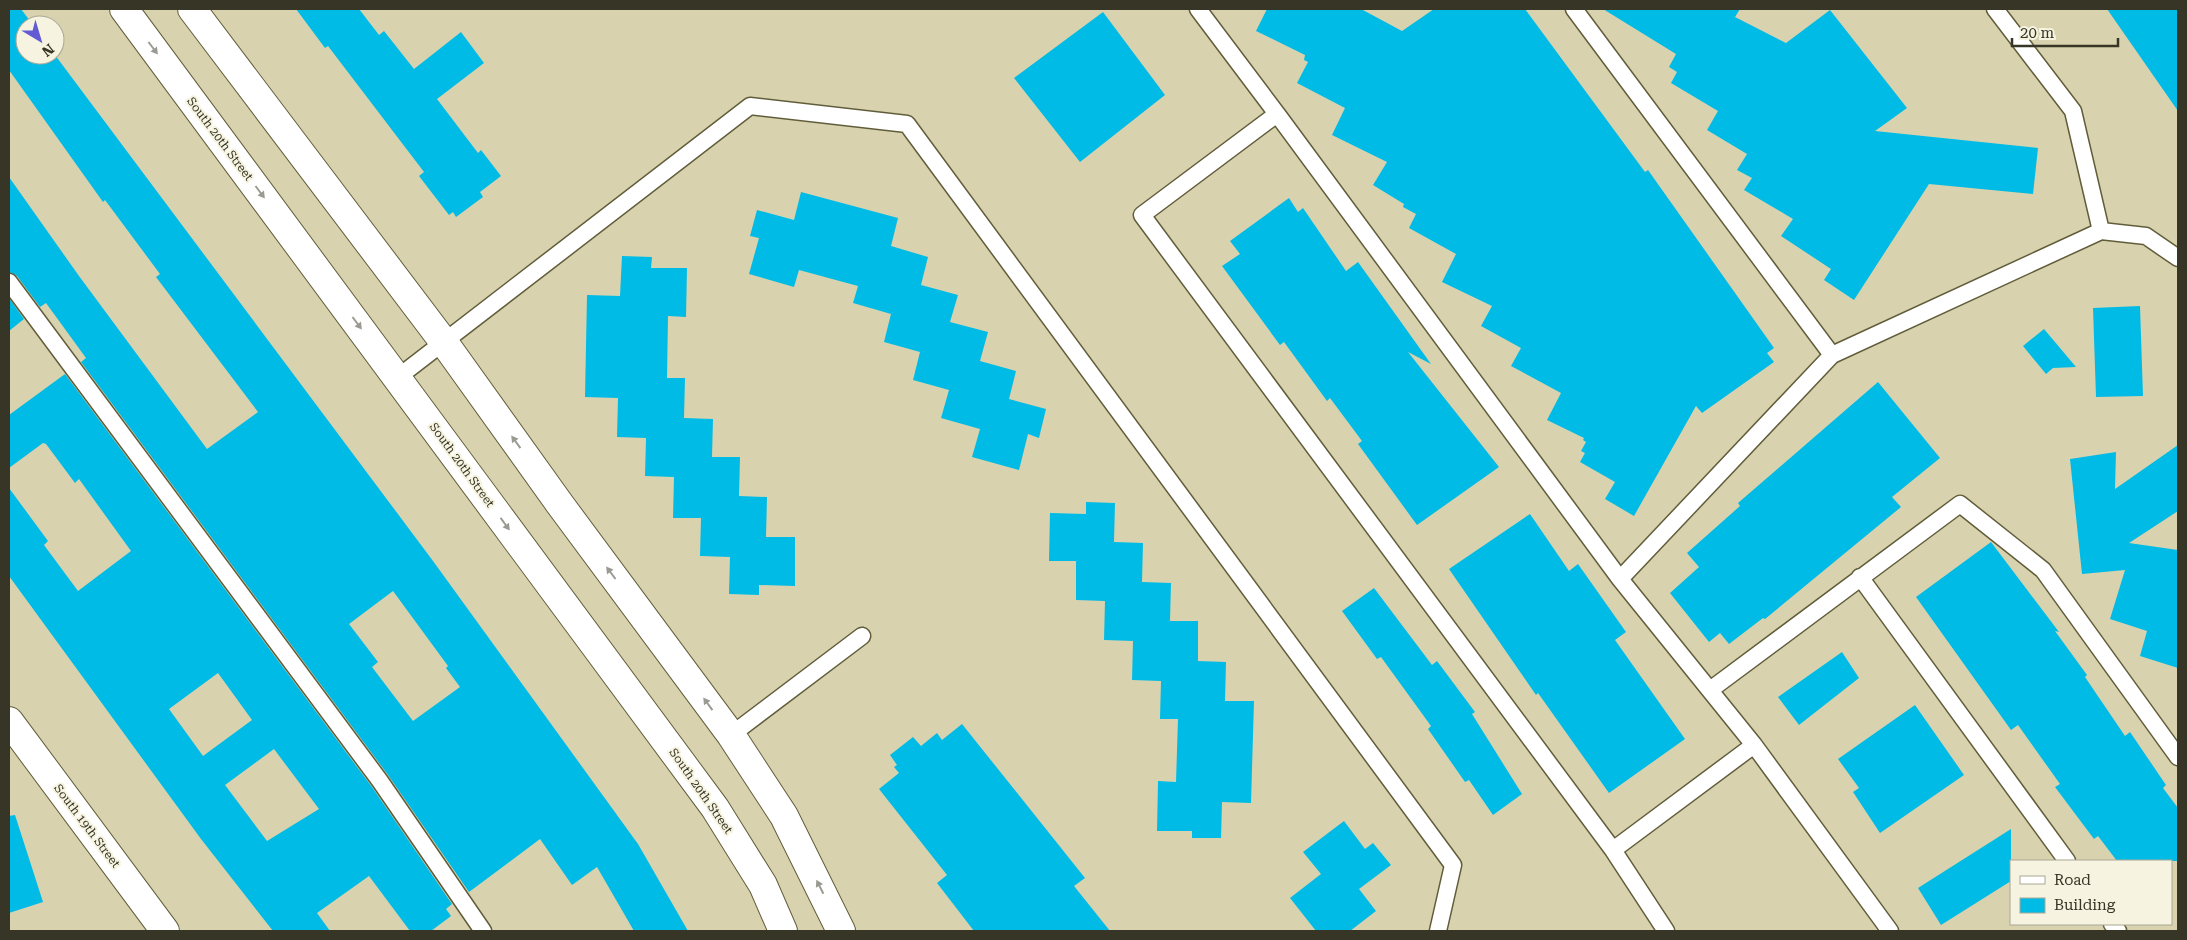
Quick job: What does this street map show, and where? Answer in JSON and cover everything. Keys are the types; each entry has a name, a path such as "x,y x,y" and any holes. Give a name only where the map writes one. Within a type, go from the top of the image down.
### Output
{"street":[{"name":"South 20th Street","path":"124,9 715,808 762,885 783,931"},
{"path":"192,9 444,342 559,503 731,735 784,816 841,931"},
{"name":"South 19th Street","path":"9,721 164,931"}],"lane":[{"path":"1198,9 1620,578 1754,745 1890,931"},
{"path":"1574,9 1832,355"},
{"path":"1995,9 2073,111 2101,231"},
{"path":"397,378 750,106 907,124 1453,865 1438,931"},
{"path":"1277,114 1142,215 1613,850 1666,931"},
{"path":"1620,578 1832,355 2101,231 2146,236 2178,258"},
{"path":"9,282 380,781 484,931"},
{"path":"1710,690 1960,504 2043,570 2178,756"},
{"path":"1860,577 2066,860"},
{"path":"731,735 862,636"},
{"path":"1613,850 1754,745"}],"building":[{"path":"9,9 21,9 26,15 15,15 15,65 62,65 433,561 638,844 688,931 634,931 597,867 572,885 540,839 469,892 388,775 81,362 86,358 46,303 40,307 17,276 9,272 9,177 79,276 207,449 258,412 156,277 160,274 105,200 103,202 9,70","holes":["393,591 448,666 446,668 460,687 413,721 372,667 378,662 349,624"]},
{"path":"296,9 359,9 379,35 384,31 414,69 461,32 484,63 437,99 478,153 481,150 501,176 480,192 483,197 456,217 453,212 449,215 419,176 424,172 328,46 325,48"},
{"path":"1267,9 1361,9 1402,31 1434,9 1525,9 1645,172 1648,170 1774,348 1767,353 1774,362 1702,413 1696,406 1634,516 1605,499 1615,482 1580,462 1585,453 1581,451 1586,442 1583,440 1584,438 1547,420 1561,393 1511,366 1521,348 1481,326 1492,306 1442,282 1456,254 1409,228 1416,214 1403,207 1404,204 1373,185 1387,162 1332,135 1345,108 1297,83 1308,62 1304,60 1305,55 1256,31"},
{"path":"1603,9 1740,9 1735,17 1786,43 1830,10 1907,108 1875,131 2038,148 2033,194 1929,184 1854,300 1824,280 1831,269 1781,236 1793,219 1744,190 1752,178 1737,170 1747,154 1707,130 1718,111 1671,83 1677,72 1669,67 1676,54"},
{"path":"2107,9 2178,9 2178,111"},
{"path":"1103,12 1165,95 1080,162 1014,78"},
{"path":"801,192 898,218 891,246 928,257 921,285 958,295 950,322 988,332 980,361 1016,371 1009,399 1046,409 1039,438 1028,434 1019,470 972,457 980,429 941,418 949,390 913,380 920,352 884,342 891,314 853,303 858,286 799,270 794,287 749,274 759,238 750,236 757,210 794,220"},
{"path":"1289,198 1298,212 1303,208 1346,271 1358,262 1431,364 1408,352 1499,467 1417,525 1358,444 1362,441 1330,398 1327,401 1284,342 1280,345 1222,266 1240,254 1230,241"},
{"path":"622,256 652,257 651,268 687,268 686,317 668,316 667,378 685,378 684,418 713,419 712,457 740,457 739,496 767,497 766,537 795,537 795,586 759,585 759,595 729,594 730,557 700,556 701,518 673,518 674,477 645,476 646,438 617,437 618,398 585,397 587,295 620,296"},
{"path":"9,298 24,319 9,331"},
{"path":"2140,306 2143,396 2096,397 2093,308"},
{"path":"2044,329 2076,367 2053,368 2046,374 2023,346"},
{"path":"65,374 372,787 452,904 446,909 451,916 431,931 410,931 369,876 317,913 330,931 273,931 201,839 9,576 9,488 48,541 44,545 78,591 131,551 79,479 75,483 46,444 43,443 9,468 9,415","holes":["218,673 252,720 203,756 169,709","274,749 319,809 267,841 225,785"]},
{"path":"1878,382 1940,458 1892,497 1901,507 1765,619 1763,618 1729,644 1720,633 1709,642 1670,593 1699,567 1687,553 1740,506 1738,503"},
{"path":"2178,445 2178,511 2129,543 2178,550 2178,668 2140,656 2147,631 2110,619 2125,570 2082,574 2070,459 2116,452 2115,489"},
{"path":"1086,502 1115,503 1114,542 1143,543 1142,582 1171,583 1170,621 1198,621 1198,661 1226,662 1225,701 1254,701 1251,803 1222,802 1221,838 1192,838 1192,831 1157,831 1158,781 1176,782 1178,719 1160,719 1161,681 1132,680 1133,641 1104,640 1105,601 1076,600 1076,561 1049,561 1050,513 1086,514"},
{"path":"1530,514 1569,571 1578,564 1626,632 1615,640 1685,739 1609,793 1538,693 1536,695 1449,569"},
{"path":"1991,542 2059,632 2055,631 2087,675 2085,677 2125,736 2130,732 2166,785 2163,788 2178,808 2178,861 2116,860 2098,836 2094,839 2055,787 2060,784 2018,725 2011,730 1916,597"},
{"path":"1374,588 1432,665 1437,661 1475,712 1472,714 1522,794 1493,815 1469,780 1465,782 1428,729 1431,726 1381,657 1377,659 1342,611"},
{"path":"1842,652 1859,678 1799,725 1778,697"},
{"path":"1915,705 1964,775 1880,833 1853,792 1859,788 1838,759"},
{"path":"962,724 1085,878 1074,886 1110,931 974,931 937,883 947,875 879,789 899,773 894,767 897,765 890,755 913,737 921,746 937,733 942,740"},
{"path":"15,815 43,902 9,913 9,816"},
{"path":"1344,821 1365,849 1373,843 1391,865 1359,889 1376,911 1350,931 1316,931 1290,898 1321,874 1303,852"},
{"path":"2011,829 2010,882 1941,925 1918,888"}]}
